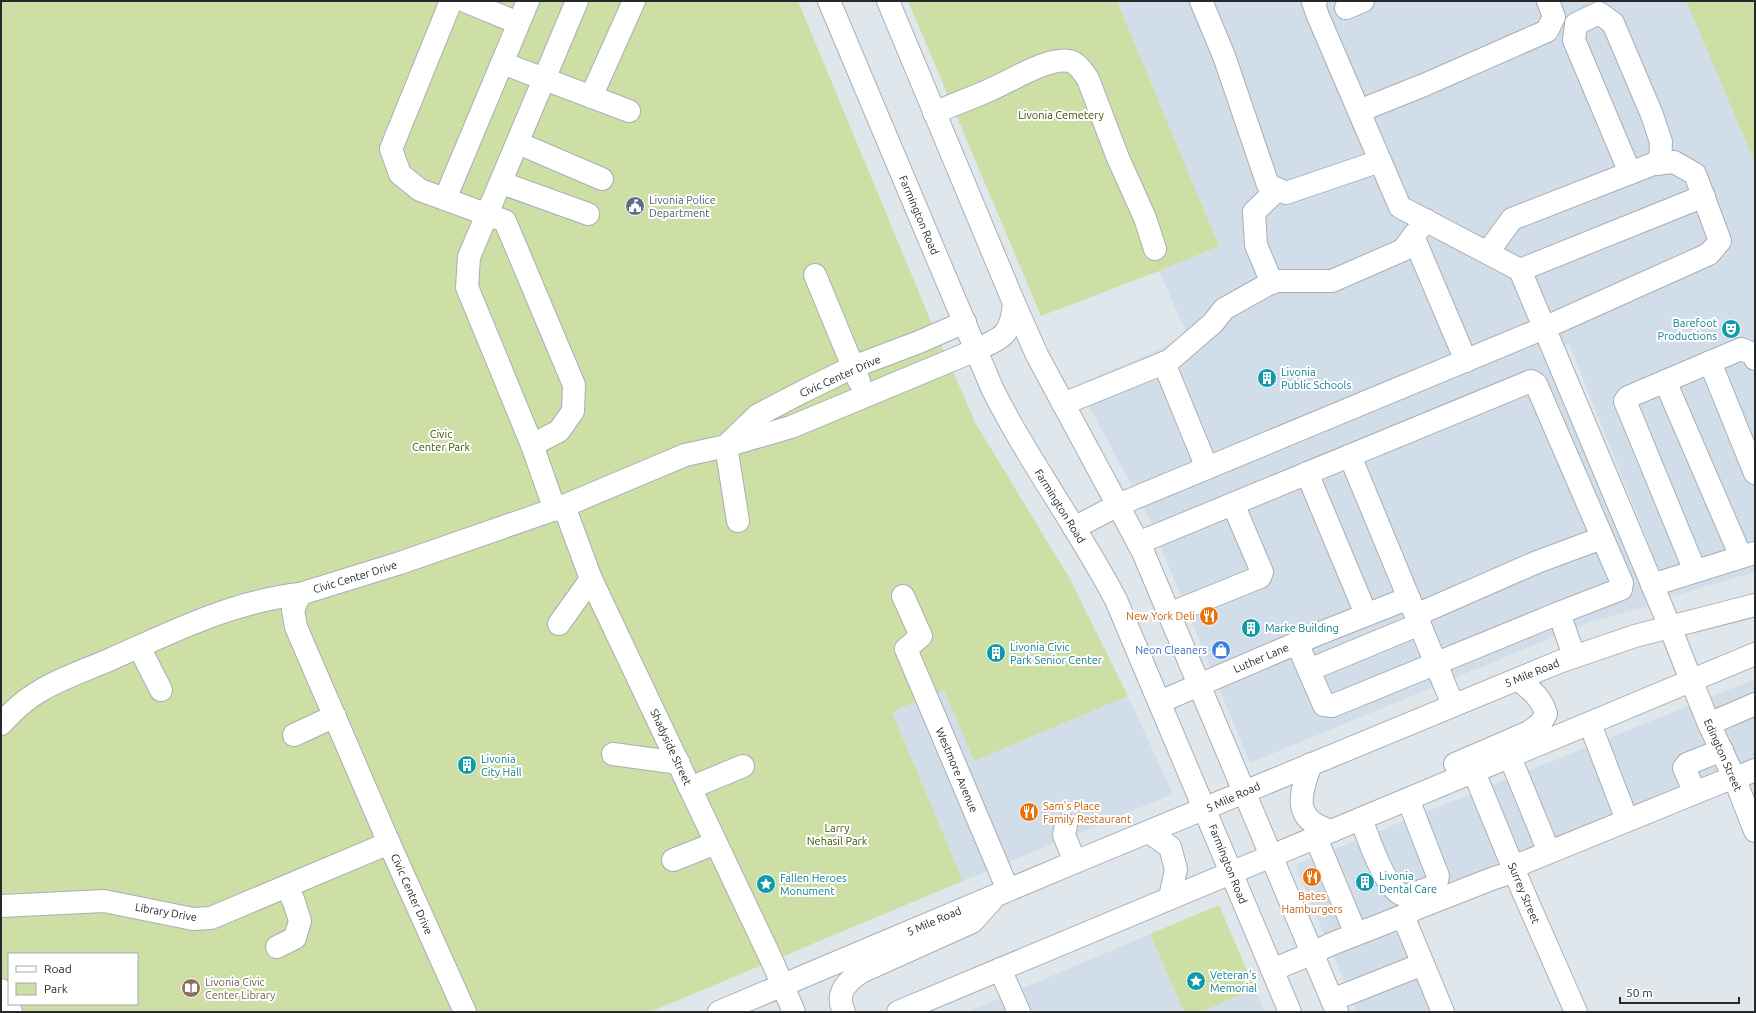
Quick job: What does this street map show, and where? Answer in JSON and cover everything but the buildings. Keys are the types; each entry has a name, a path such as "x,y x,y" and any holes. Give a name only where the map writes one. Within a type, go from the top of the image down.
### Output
{"main road":[{"path":"451,1 391,149 400,174 420,190 505,222 574,385 573,411 559,431 532,445"},
{"path":"465,1 518,23"},
{"path":"445,199 528,1"},
{"name":"Shadyside Street","path":"577,1 469,258 467,286 559,508 794,1012"},
{"path":"591,98 634,1"},
{"name":"Farmington Road","path":"829,1 976,350 1008,421 1102,573 1116,600 1290,1012"},
{"path":"888,1 1037,355 1138,543 1335,1006 1423,964"},
{"path":"1201,1 1224,56 1268,185 1286,193 1380,161"},
{"path":"1314,1 1400,207 1419,228 1466,361"},
{"path":"1359,111 1424,85 1547,31 1551,9 1576,24"},
{"path":"1576,24 1599,13 1613,23 1652,115 1661,142 1660,164"},
{"path":"1576,24 1574,40 1630,173"},
{"path":"934,113 994,88 1036,68 1056,61 1069,60 1081,69 1088,79 1118,158 1145,218 1155,250"},
{"path":"502,63 591,98 629,111"},
{"path":"518,143 602,179"},
{"path":"1074,528 1118,504 1544,328 1709,254 1720,240 1695,174 1674,162 1653,164 1512,219 1488,252"},
{"path":"502,182 588,214"},
{"path":"1272,283 1256,245 1254,212 1278,189"},
{"path":"1419,228 1488,252 1520,270 1704,196"},
{"path":"1063,404 1169,361 1213,323 1224,309 1274,281 1332,281 1403,250 1419,228"},
{"name":"Edington Street","path":"1520,270 1670,627 1709,724 1722,750 1755,830"},
{"path":"815,275 865,396"},
{"name":"Civic Center Drive","path":"465,1012 388,843 296,627 293,610 300,594 400,563 559,508 685,455 726,446 791,427 976,350 1004,335 1012,321 1014,303"},
{"name":"Civic Center Drive","path":"726,446 758,415 853,367 919,342 965,322"},
{"path":"1695,571 1626,401 1628,397 1741,349 1753,354 1755,359"},
{"path":"1710,362 1755,472"},
{"path":"1164,363 1206,468"},
{"path":"1138,543 1530,381 1536,384 1622,583 1621,589 1332,706 1324,705 1296,643"},
{"path":"1652,585 1748,555 1666,381"},
{"path":"726,446 738,521"},
{"path":"1350,456 1454,705"},
{"path":"1307,473 1366,614"},
{"path":"1169,614 1260,577 1262,572 1233,504"},
{"path":"1309,670 1415,612 1537,562 1600,532"},
{"path":"558,624 591,579"},
{"path":"1,724 18,705 41,690 138,647 205,619 257,601 300,594"},
{"name":"Westmore Avenue","path":"903,596 921,636 906,649 1002,892"},
{"name":"5 Mile Road","path":"719,1012 1002,892 1574,656 1635,636 1755,605"},
{"name":"Luther Lane","path":"1160,702 1366,614 1415,612"},
{"path":"1559,613 1574,656"},
{"path":"138,647 161,690"},
{"path":"898,1012 1755,654"},
{"path":"1410,798 1430,775 1529,732 1541,723 1546,714 1544,704 1536,694 1518,679"},
{"path":"1709,724 1755,704"},
{"path":"294,735 334,716"},
{"path":"1590,724 1627,820"},
{"path":"1695,793 1684,768 1687,764 1722,750"},
{"path":"613,754 679,763"},
{"path":"1510,757 1549,852"},
{"path":"1311,764 1301,797 1303,810 1309,820 1324,834 1356,934"},
{"path":"690,788 743,766"},
{"path":"1272,970 1356,934 1403,916 1414,909 1514,869 1549,852 1755,770"},
{"name":"Surrey Street","path":"1474,772 1576,1012"},
{"path":"1361,819 1387,881 1394,890 1404,895 1412,894 1434,886 1437,882 1438,876 1410,798"},
{"path":"1066,825 1064,835 1075,862"},
{"path":"1149,832 1170,848 1176,868 1170,898"},
{"name":"Library Drive","path":"1,906 104,901 193,919 211,918 388,843"},
{"path":"673,860 716,843"},
{"path":"277,948 295,938 300,921 287,886"},
{"path":"844,1012 841,1006 840,998 848,981 861,972 972,922 1002,892"},
{"path":"1403,916 1441,1012"},
{"path":"1000,969 1019,1012"},
{"path":"1,990 11,1012"}],"shaded area":[{"path":"1117,1 1686,1 1755,163 1755,572 1670,597 1569,344 1544,350 1650,606 1590,622 1250,763 1146,511 1077,385 1188,337 1159,271 1219,246"},
{"path":"1755,679 1755,770 1403,916 1444,1012 1357,1012 1295,865"},
{"path":"944,690 974,761 1128,696 1173,794 963,881 892,712"},
{"path":"1150,934 1184,1012 967,1012"},
{"path":"1255,989 1264,1012 1201,1012"}],"green space":[{"name":"Civic Center Park","path":"1,1 798,1 930,319 976,424 1070,579 1128,696 974,761 944,690 892,712 963,881 650,1012 1,1012"},
{"name":"Livonia Cemetery","path":"908,1 1117,1 1219,246 1159,271 1041,316"},
{"path":"1686,1 1755,1 1755,163"},
{"path":"1219,905 1255,989 1201,1012 1184,1012 1150,934"}],"place":[{"name":"Livonia Police Department","path":"635,206"},
{"name":"Barefoot Productions","path":"1731,329"},
{"name":"Livonia Public Schools","path":"1267,378"},
{"name":"New York Deli","path":"1209,616"},
{"name":"Marke Building","path":"1251,628"},
{"name":"Neon Cleaners","path":"1221,650"},
{"name":"Livonia Civic Park Senior Center","path":"996,653"},
{"name":"Livonia City Hall","path":"467,765"},
{"name":"Sam's Place Family Restaurant","path":"1029,812"},
{"name":"Bates Hamburgers","path":"1312,877"},
{"name":"Livonia Dental Care","path":"1365,882"},
{"name":"Fallen Heroes Monument","path":"766,884"},
{"name":"Veteran's Memorial","path":"1196,981"},
{"name":"Livonia Civic Center Library","path":"191,988"}],"park label":[{"name":"Larry Nehasil Park","path":"837,834"}]}
